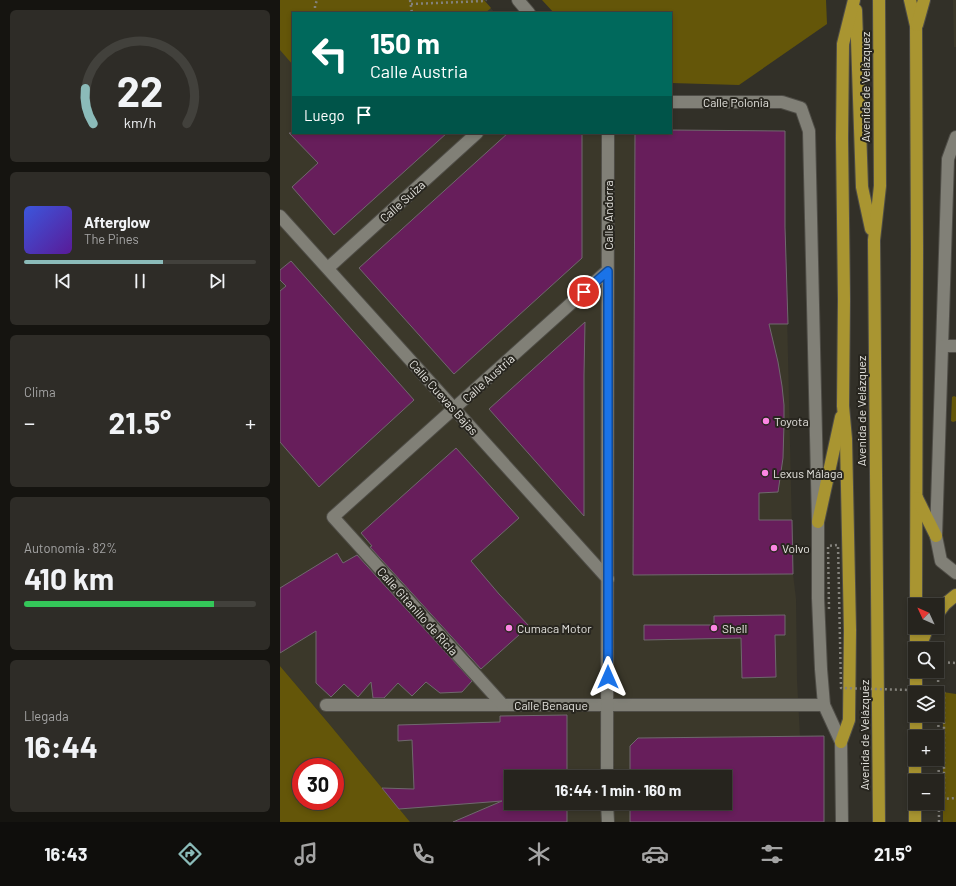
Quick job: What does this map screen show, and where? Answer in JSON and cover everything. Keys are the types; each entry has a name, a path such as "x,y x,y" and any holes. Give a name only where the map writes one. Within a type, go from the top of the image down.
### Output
{"highway":[{"path":"854,0 862,188 874,240"},
{"path":"841,742 849,720 850,630 846,439 843,406 843,44 854,0"},
{"name":"Avenida de Velázquez","path":"878,822 874,240 880,186 879,0"},
{"path":"910,0 916,26 916,598"},
{"path":"916,26 924,0"},
{"path":"818,522 843,406"},
{"path":"916,496 936,536"},
{"path":"944,605 956,595"},
{"path":"915,810 915,822"}],"street":[{"path":"518,0 528,12"},
{"name":"Calle Polonia","path":"672,102 782,102 800,108"},
{"name":"Avenida de Velázquez","path":"800,108 809,131 818,522 818,598 824,705 841,742 842,822"},
{"name":"Calle Suiza","path":"328,268 476,134"},
{"name":"Calle Andorra","path":"608,134 608,770"},
{"path":"956,137 948,159 936,536 940,561 956,573"},
{"name":"Calle Cuevas Bajas","path":"280,216 608,579"},
{"name":"Calle Austria","path":"333,517 608,271"},
{"path":"943,346 956,346"},
{"name":"Calle Gitanillo de Ricla","path":"333,517 503,705"},
{"name":"Calle Benaque","path":"326,705 824,705"},
{"path":"608,810 608,822"}],"path":[{"path":"315,12 317,0"},
{"path":"410,0 412,4 412,12"},
{"path":"412,4 486,0"},
{"path":"829,609 828,546 838,545 841,688 944,691 944,799 956,798"},
{"path":"939,822 938,662 956,663"}],"shaded area":[{"path":"280,0 484,0 494,12 292,12 292,134 672,134 672,130 785,131 785,227 793,574 796,599 797,680 800,736 824,736 824,822 410,822 280,666"},
{"path":"280,0 484,0 491,8 486,12 292,12 292,64 280,50"},
{"path":"542,0 826,0 827,24 739,85 672,83 672,12 553,12"},
{"path":"953,0 956,0 956,47 954,47"},
{"path":"952,397 956,397 956,421 953,422 951,421"},
{"path":"280,666 330,725 410,822 280,822"},
{"path":"944,692 956,694 956,822 943,822"}],"building":[{"path":"672,130 785,131 785,227 788,324 769,324 778,362 784,405 783,458 778,492 759,493 759,520 792,520 793,574 633,575 635,134 672,134"},
{"path":"289,133 446,134 334,235 292,187 318,163"},
{"path":"507,134 582,134 582,258 454,374 359,268"},
{"path":"291,261 414,400 319,487 280,442 280,291 286,286 280,280 280,270"},
{"path":"585,322 584,375 584,516 489,409"},
{"path":"456,448 519,518 471,561 529,626 481,669 370,547 372,546 361,533"},
{"path":"337,553 343,563 357,555 472,681 462,692 440,693 426,682 412,696 398,683 384,698 373,698 371,682 358,697 344,684 331,697 316,683 316,631 280,653 280,588"},
{"path":"785,615 785,635 775,635 776,677 742,678 741,638 644,640 644,625 714,625 714,616"},
{"path":"567,715 567,770 504,770 504,810 567,810 567,822 453,822 502,801 399,809 382,788 414,789 412,740 398,741 398,725 500,722 500,716"},
{"path":"824,736 824,822 630,822 630,810 732,810 732,770 630,770 630,746 638,738"}],"place":[{"name":"Toyota","path":"766,421"},
{"name":"Lexus Málaga","path":"765,473"},
{"name":"Volvo","path":"774,548"},
{"name":"Cumaca Motor","path":"509,628"},
{"name":"Shell","path":"714,628"}],"route":[{"path":"584,292 608,271 608,677"}]}
